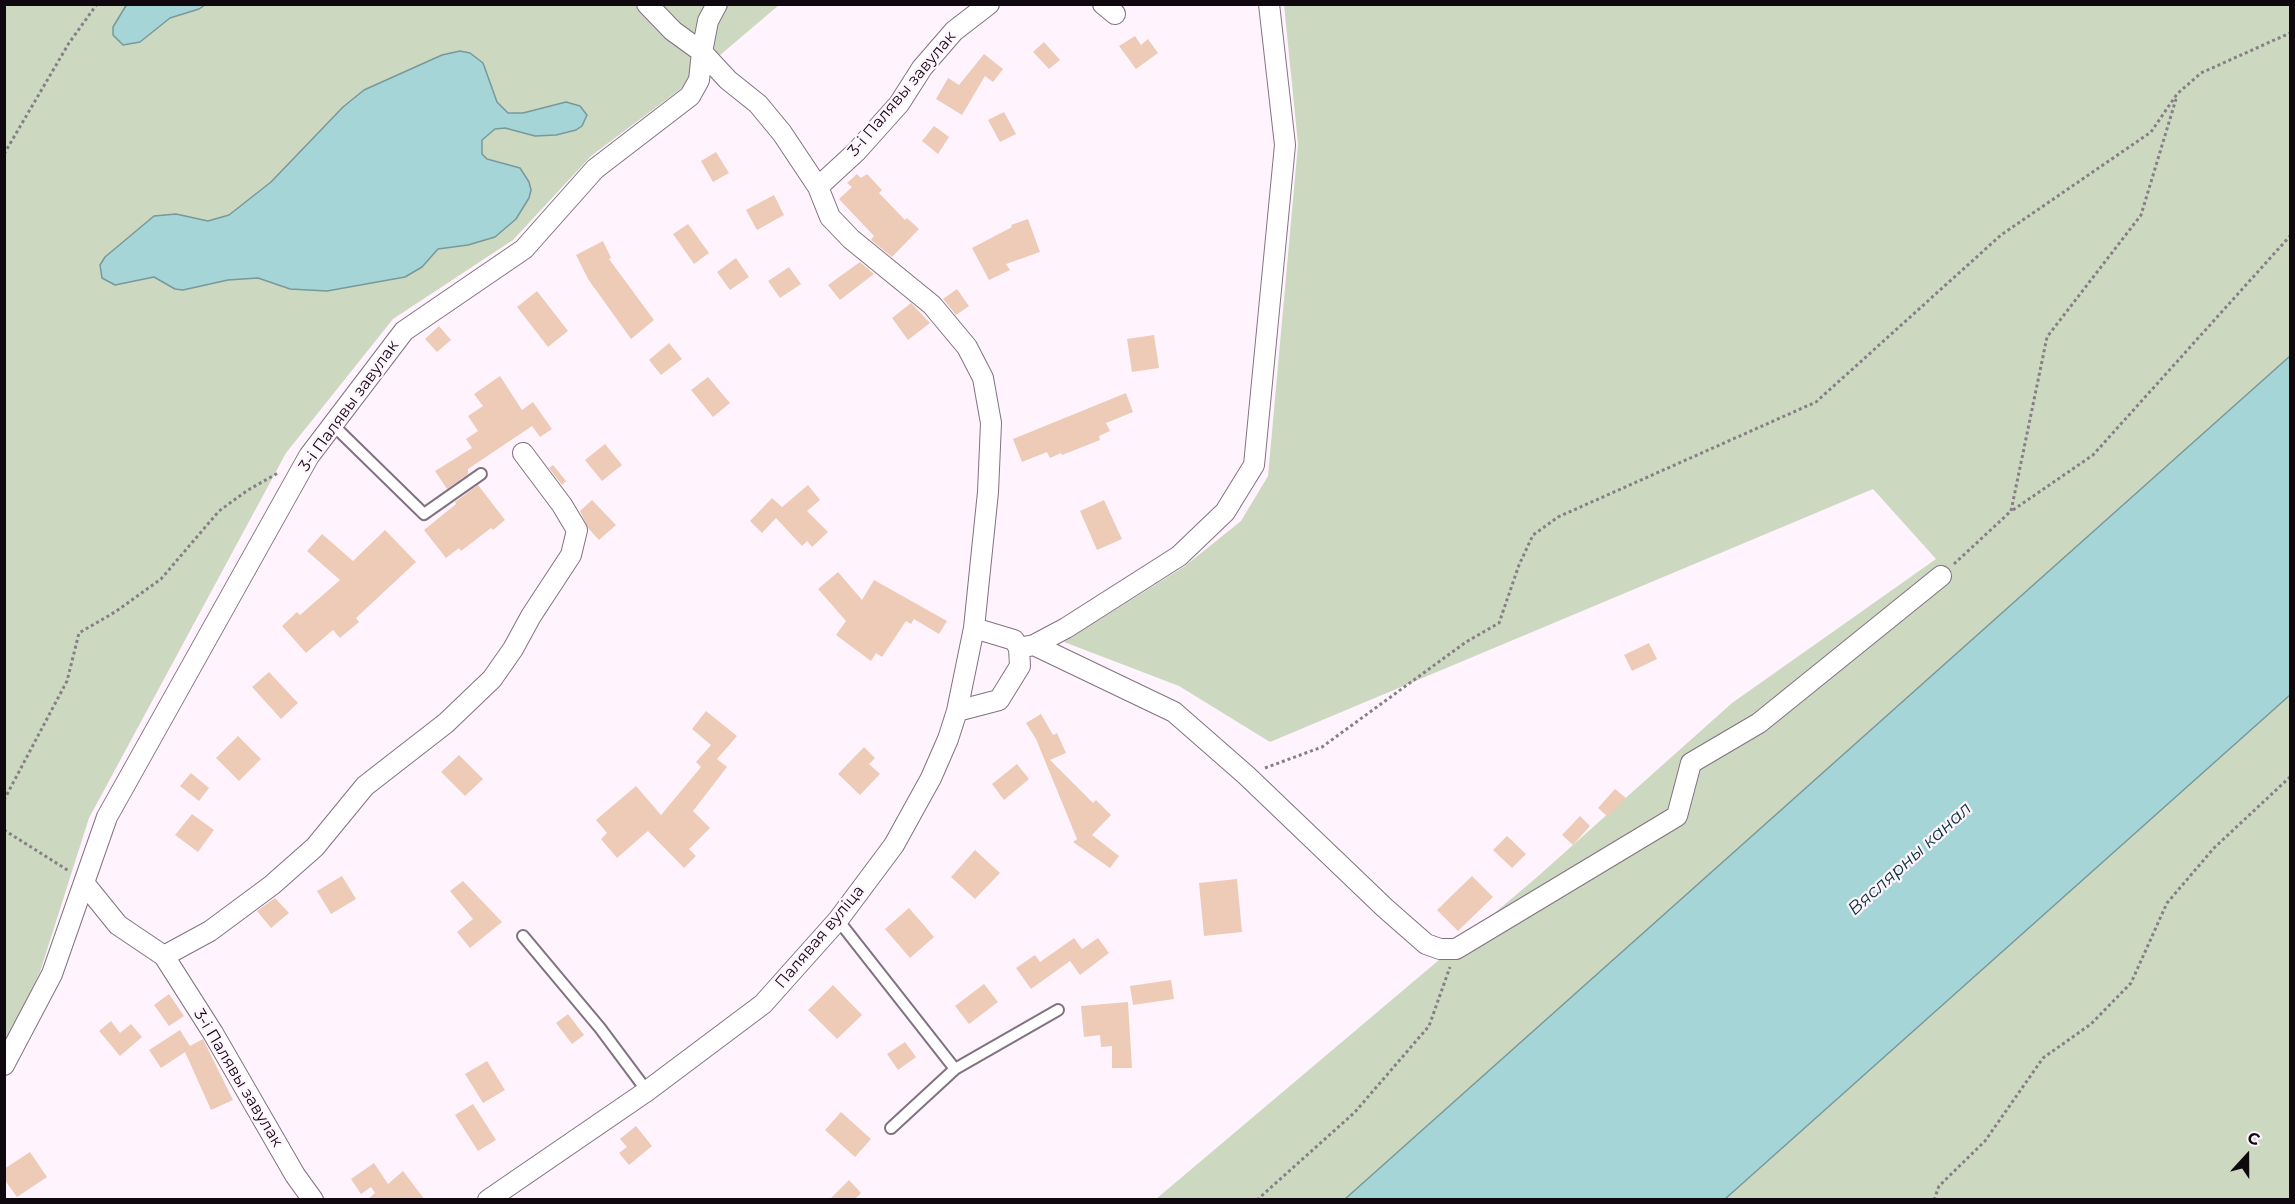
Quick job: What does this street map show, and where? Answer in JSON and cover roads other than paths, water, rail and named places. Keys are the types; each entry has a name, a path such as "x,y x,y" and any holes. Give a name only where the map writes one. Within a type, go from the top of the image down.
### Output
{"street":[{"path":"647,4 673,32 702,52 729,80 758,104 818,187"},
{"name":"3-і Палявы завулак","path":"4,1065 52,974 106,817 309,456 404,331 524,249 595,169 690,96 699,80 708,21 717,4"},
{"name":"3-і Палявы завулак","path":"818,187 856,152 899,104 922,68 954,31 989,4"},
{"path":"957,711 999,700 1020,666 1026,646 1066,628 1179,556 1224,512 1254,465 1285,145 1269,4"},
{"name":"Палявая вуліца","path":"488,1200 647,1091 763,1004 838,920 894,845 931,778 957,711 974,628 991,423 983,378 967,347 932,305 850,239 830,217 818,187"},
{"path":"164,956 210,931 272,885 315,847 365,786 446,723 492,679 571,555 577,530 562,505 523,453"},
{"path":"974,628 1014,640 1174,712 1246,775 1385,908 1426,944 1456,949 1677,816 1691,763 1759,723 1941,576"},
{"name":"3-і Палявы завулак","path":"84,884 118,925 164,956 213,1033 295,1175 313,1200"}],"lane":[{"path":"333,425 424,514 481,474"},
{"path":"838,920 955,1069"},
{"path":"523,936 600,1028 647,1091"},
{"path":"891,1128 955,1069 1058,1010"}],"water":[{"path":"127,4 205,5 170,18 140,42 123,45 113,35 113,27"},
{"path":"460,51 470,53 483,63 497,102 508,113 523,113 566,102 580,106 587,115 582,126 576,130 556,135 535,136 505,128 495,129 482,140 482,154 487,159 520,168 531,190 529,198 516,219 495,237 468,245 438,249 422,267 405,277 327,291 290,289 258,278 228,280 183,290 175,289 154,277 115,285 102,278 100,265 105,257 154,216 176,214 208,221 229,215 271,182 343,107 364,90 442,55"},
{"name":"Вяслярны канал","path":"2290,356 2290,695 1725,1199 1345,1199"}]}
